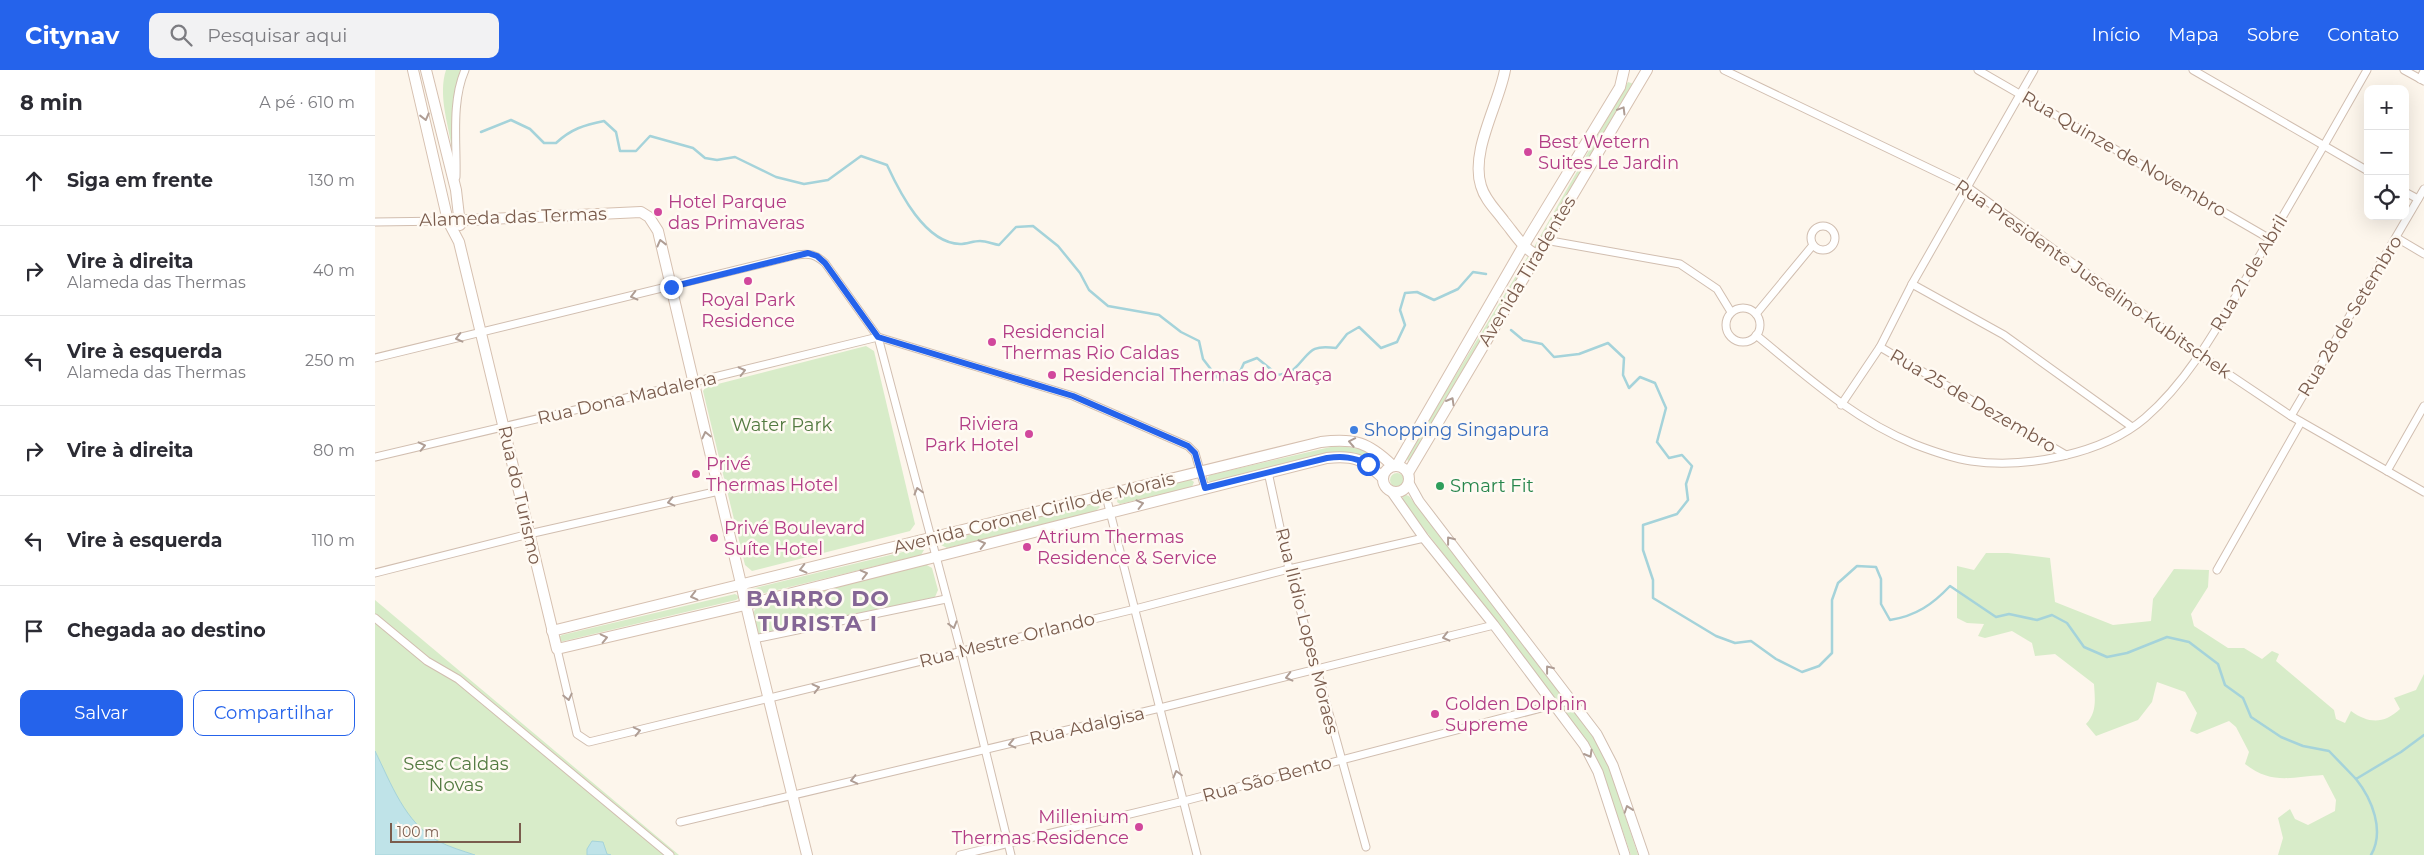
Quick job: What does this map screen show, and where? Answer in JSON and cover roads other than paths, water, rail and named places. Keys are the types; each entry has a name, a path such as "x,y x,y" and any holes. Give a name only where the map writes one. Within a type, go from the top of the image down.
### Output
{"main road":[{"name":"Rua do Turismo","path":"413,70 448,221 459,242 557,649"},
{"name":"Rua do Turismo","path":"426,70 455,190 460,220 459,242"},
{"path":"435,70 435,102"},
{"path":"1505,70 1487,128 1480,162 1479,178 1487,199 1524,245 1536,254"},
{"name":"Avenida Tiradentes","path":"1409,478 1536,254 1647,70"},
{"path":"1623,71 1631,80 1640,80"},
{"name":"Avenida Tiradentes","path":"1395,466 1524,245 1620,87 1623,71"},
{"name":"Alameda das Termas","path":"448,221 641,212 649,217 658,231 671,287"},
{"path":"671,287 745,605 807,855"},
{"name":"Avenida Coronel Cirilo de Morais","path":"552,631 1321,442 1347,440 1376,450 1395,466"},
{"path":"1368,464 1376,450"},
{"name":"Avenida Coronel Cirilo de Morais","path":"557,649 745,605 1269,472 1343,456 1355,458 1368,464 1383,478"},
{"path":"1395,466 1404,468 1409,478 1400,492 1391,491 1385,486 1383,478 1386,470 1395,466"}],"street":[{"path":"455,190 459,90 465,70"},
{"name":"Rua Presidente Juscelino Kubitschek","path":"1725,70 1967,186 2200,355 2291,416 2424,492"},
{"name":"Rua Quinze de Novembro","path":"1978,70 2270,239"},
{"path":"1841,405 1880,347 1912,284 2034,70"},
{"path":"2193,70 2364,169"},
{"name":"Rua 21 de Abril","path":"1756,335 1841,405 1912,443 1938,453 1971,461 2029,461 2067,455 2098,445 2133,427 2160,403 2200,355 2270,239 2367,70"},
{"path":"2404,70 2422,80 2424,71"},
{"name":"Rua 28 de Setembro","path":"2291,416 2424,189"},
{"path":"2409,194 2418,199"},
{"name":"Alameda das Termas","path":"375,222 448,221"},
{"path":"2397,238 2424,254"},
{"path":"1545,240 1680,264 1717,289 1731,312"},
{"path":"1756,314 1813,246"},
{"path":"375,358 808,253 817,256 825,263 878,337 945,599 961,651 1011,855"},
{"path":"1912,284 2004,335 2133,427"},
{"path":"1742,308 1756,314 1760,325 1752,339 1741,342 1731,337 1726,327 1726,321 1731,312 1742,308"},
{"path":"878,337 1073,396 1188,446 1195,453 1205,488"},
{"name":"Rua Dona Madalena","path":"375,457 878,337"},
{"name":"Rua 25 de Dezembro","path":"1880,347 2067,455"},
{"path":"2387,471 2424,406"},
{"name":"Rua 28 de Setembro","path":"2217,570 2301,422"},
{"name":"Rua Ilidio Lopes Moraes","path":"1269,472 1289,569 1365,847"},
{"path":"1409,478 1419,501 1597,734 1613,765 1644,855"},
{"path":"375,573 529,534 719,491"},
{"path":"1391,491 1424,538 1494,625 1592,758 1625,855"},
{"path":"1106,496 1197,855"},
{"name":"Rua Mestre Orlando","path":"589,742 769,700 1289,569 1424,538"},
{"path":"754,639 945,599"},
{"path":"375,618 427,661 458,679 670,855"},
{"name":"Rua Adalgisa","path":"679,822 1160,708 1494,625"},
{"name":"Rua do Turismo","path":"557,649 577,734 589,742"},
{"name":"Rua São Bento","path":"960,855 1184,801 1572,700"}],"water":[{"path":"375,751 393,789 416,824 438,841 475,855 375,855"},
{"path":"592,841 603,842 607,854 611,855 587,855 587,849"}],"waterway":[{"path":"481,132 511,120 530,129 544,143 556,143 578,128 604,121 616,132 620,151 636,151 650,136 693,148 705,158 717,160 735,157 776,177 804,184 828,180 861,156 887,165 915,215 936,235 947,241 960,244 982,241 999,245 1016,227 1033,226 1058,246 1080,273 1089,290 1108,306 1159,315 1181,332 1199,341 1203,359 1220,381 1238,376 1244,363 1257,358 1278,375 1290,372 1314,349 1336,348 1347,334 1359,327 1381,348 1397,342 1405,325 1400,310 1405,293 1417,292 1434,300 1458,289 1473,272 1486,274"},
{"path":"1511,330 1523,340 1542,344 1554,357 1579,354 1608,343 1624,358 1623,375 1629,388 1640,377 1655,383 1666,408 1657,442 1669,458 1682,455 1692,466 1686,484 1688,500 1677,514 1643,525 1643,550 1653,580 1653,598 1716,636 1735,643 1751,641 1776,659 1802,672 1819,666 1832,653 1832,600 1838,583 1857,566 1876,567 1881,579 1881,604 1890,620 1916,612 1937,598 1950,586 1996,617 2009,614 2037,620 2052,615 2067,623 2084,647 2107,657 2127,653 2167,637 2189,642 2218,664 2225,685 2243,698 2251,717 2281,737 2303,746 2329,751 2356,779 2401,752 2424,735"},
{"path":"2356,779 2367,796 2377,826 2375,846 2371,855"}],"place":[{"name":"Best Wetern Suites Le Jardin","path":"1528,152"},
{"name":"Hotel Parque das Primaveras","path":"658,212"},
{"name":"Royal Park Residence","path":"748,281"},
{"name":"Residencial Thermas Rio Caldas","path":"992,342"},
{"name":"Residencial Thermas do Araça","path":"1052,375"},
{"name":"Shopping Singapura","path":"1354,430"},
{"name":"Riviera Park Hotel","path":"1029,434"},
{"name":"Privé Thermas Hotel","path":"696,474"},
{"name":"Smart Fit","path":"1440,486"},
{"name":"Privé Boulevard Suíte Hotel","path":"714,538"},
{"name":"Atrium Thermas Residence & Service","path":"1027,547"},
{"name":"Golden Dolphin Supreme","path":"1435,714"},
{"name":"Millenium Thermas Residence","path":"1139,827"}],"district":[{"name":"BAIRRO DO TURISTA I","path":"818,610"}],"park label":[{"name":"Water Park","path":"782,425"},
{"name":"Sesc Caldas Novas","path":"456,774"}]}
